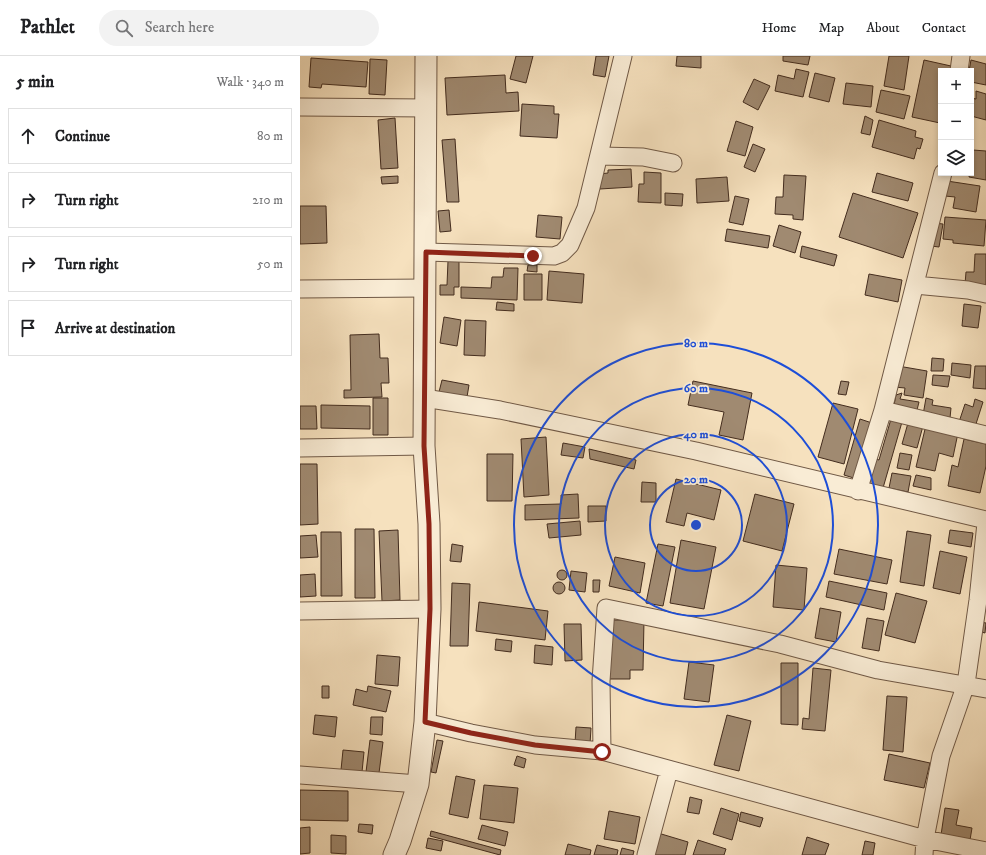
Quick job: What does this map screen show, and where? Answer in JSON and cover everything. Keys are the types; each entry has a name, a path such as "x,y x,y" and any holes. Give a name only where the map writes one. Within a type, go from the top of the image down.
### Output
{"street":[{"path":"394,855 400,841 418,784 425,722 430,609 429,524 424,446 427,108 426,56"},
{"path":"426,252 554,256 562,253 570,245 586,208 600,156 623,56"},
{"path":"959,68 960,56"},
{"path":"300,107 427,108"},
{"path":"600,156 643,157 673,163"},
{"path":"858,491 883,410 942,176"},
{"path":"915,285 968,290 986,294"},
{"path":"300,289 426,288"},
{"path":"424,398 500,410 696,451 767,467 986,522 978,600 966,684 941,756 925,847"},
{"path":"883,410 986,435"},
{"path":"300,448 424,446"},
{"path":"602,752 601,681 606,608 780,644 878,670 966,684 986,689"},
{"path":"300,610 430,609"},
{"path":"425,722 471,733 535,745 602,752 669,770 925,847 986,851"},
{"path":"646,855 669,770"},
{"path":"300,775 418,784"}],"building":[{"path":"516,56 533,56 526,83 510,79"},
{"path":"596,56 609,56 605,77 593,75"},
{"path":"677,56 701,56 701,68 676,66"},
{"path":"783,56 810,56 808,65 783,61"},
{"path":"889,56 909,56 904,90 884,86"},
{"path":"311,58 368,62 366,87 322,84 321,88 309,87"},
{"path":"370,59 387,60 385,95 369,94"},
{"path":"924,60 951,66 951,68 938,68 938,123 912,117"},
{"path":"971,60 986,64 986,85 974,83 974,68 970,68"},
{"path":"796,69 809,72 803,97 775,91 778,75 794,79"},
{"path":"815,73 835,78 829,102 809,97"},
{"path":"505,75 506,93 518,92 519,111 447,115 445,78"},
{"path":"754,79 770,86 758,110 743,102"},
{"path":"846,83 873,86 871,107 843,104"},
{"path":"881,90 910,96 904,119 876,112"},
{"path":"976,91 986,94 986,120 974,117 974,99 976,99"},
{"path":"522,104 554,106 554,114 559,114 557,138 520,136"},
{"path":"865,116 873,120 870,135 861,133"},
{"path":"395,118 398,168 381,169 378,120"},
{"path":"879,120 916,131 915,137 923,139 920,149 917,148 914,159 872,147"},
{"path":"736,121 753,127 745,156 727,151"},
{"path":"455,139 459,202 447,202 442,140"},
{"path":"753,144 765,149 755,172 744,167"},
{"path":"974,150 986,151 986,180 969,177 974,176"},
{"path":"631,169 632,187 600,189 599,174 608,173 608,170"},
{"path":"644,172 661,173 661,203 638,202 639,184 644,184"},
{"path":"877,173 913,183 908,201 872,192"},
{"path":"784,175 806,176 803,220 793,219 793,215 775,214 776,197 783,197"},
{"path":"398,176 398,183 382,184 381,177"},
{"path":"727,177 729,201 697,203 696,179"},
{"path":"947,181 980,186 976,212 953,208 955,197 945,196"},
{"path":"665,193 683,194 682,206 665,205"},
{"path":"853,193 918,213 903,258 839,237"},
{"path":"735,196 749,199 743,225 729,222"},
{"path":"300,206 326,206 327,243 300,244"},
{"path":"449,210 451,231 440,232 438,211"},
{"path":"538,215 562,217 560,239 536,237"},
{"path":"945,217 986,220 984,246 953,243 953,240 943,239"},
{"path":"934,223 943,224 939,247 931,246"},
{"path":"779,225 801,232 795,253 773,246"},
{"path":"727,229 770,236 768,248 725,241"},
{"path":"802,246 837,255 834,266 800,257"},
{"path":"975,254 986,254 986,285 965,284 966,272 974,272"},
{"path":"448,261 459,261 459,287 454,287 454,295 440,295 440,285 447,285"},
{"path":"528,265 537,265 537,272 527,271"},
{"path":"504,268 518,268 517,300 461,298 461,287 491,288 492,277 503,277"},
{"path":"549,271 584,274 582,303 547,300"},
{"path":"524,274 542,274 542,300 524,300"},
{"path":"869,274 902,280 898,302 865,295"},
{"path":"497,302 514,304 514,311 496,310"},
{"path":"964,304 981,306 978,328 962,326"},
{"path":"444,317 461,320 457,346 440,343"},
{"path":"465,320 486,321 485,356 464,355"},
{"path":"379,334 380,358 388,358 389,383 381,383 382,397 344,398 344,390 351,390 350,335"},
{"path":"932,358 944,359 943,371 931,371"},
{"path":"952,363 971,365 970,378 951,375"},
{"path":"898,366 927,371 923,398 904,395 905,388 894,387"},
{"path":"975,366 986,366 986,389 973,388"},
{"path":"933,375 950,376 948,387 932,385"},
{"path":"442,380 469,385 467,397 439,392"},
{"path":"693,381 752,393 743,440 719,435 724,412 688,405"},
{"path":"841,381 849,382 846,395 838,394"},
{"path":"902,393 900,399 919,402 917,410 894,405 896,395"},
{"path":"373,398 388,398 388,435 373,435"},
{"path":"926,398 933,400 932,405 951,408 950,418 923,415"},
{"path":"975,399 983,402 975,427 959,422 965,404 973,407"},
{"path":"833,403 858,409 844,464 818,457"},
{"path":"321,405 370,406 370,429 321,428"},
{"path":"300,406 316,406 317,429 300,429"},
{"path":"860,419 872,423 857,479 844,475"},
{"path":"891,419 902,422 883,488 865,482 872,458 879,460"},
{"path":"908,423 923,426 917,448 902,444"},
{"path":"926,425 958,433 953,457 939,453 935,471 916,467"},
{"path":"546,437 549,495 524,497 521,439"},
{"path":"964,439 986,444 986,466 980,493 948,486 952,465 958,467"},
{"path":"563,443 585,447 583,458 561,455"},
{"path":"589,449 636,460 634,469 590,459"},
{"path":"900,453 912,455 909,470 897,468"},
{"path":"487,454 513,454 512,501 487,501"},
{"path":"300,464 317,464 318,524 300,525"},
{"path":"892,473 911,476 908,492 889,488"},
{"path":"916,475 931,478 931,490 913,486"},
{"path":"676,479 721,490 714,520 687,513 684,526 666,522"},
{"path":"642,482 656,483 656,502 641,502"},
{"path":"578,494 579,518 525,520 525,505 561,504 561,495"},
{"path":"755,494 794,504 782,551 743,541"},
{"path":"588,506 606,506 606,521 588,522"},
{"path":"580,521 581,535 549,538 547,524"},
{"path":"355,529 374,529 375,598 355,598"},
{"path":"398,530 400,600 382,601 379,531"},
{"path":"950,530 973,533 971,547 948,543"},
{"path":"907,531 931,535 924,586 900,582"},
{"path":"321,532 341,532 342,596 321,596"},
{"path":"316,535 318,557 300,558 300,536"},
{"path":"681,540 716,547 704,609 670,603"},
{"path":"452,544 463,546 461,562 450,561"},
{"path":"658,544 675,547 663,606 646,603"},
{"path":"839,549 892,560 887,584 834,574"},
{"path":"940,551 967,557 960,594 933,588"},
{"path":"615,557 645,563 640,593 609,586"},
{"path":"776,565 807,568 804,610 773,607"},
{"path":"560,570 564,570 566,571 566,579 560,580 557,577 557,573"},
{"path":"571,571 587,573 585,592 569,590"},
{"path":"315,574 316,596 300,597 300,575"},
{"path":"593,580 600,580 599,592 593,592"},
{"path":"829,581 887,593 884,610 826,597"},
{"path":"557,582 561,582 565,588 561,594 557,594 553,590 553,586"},
{"path":"452,583 470,584 468,646 450,646"},
{"path":"896,593 927,601 915,643 885,635"},
{"path":"479,602 548,611 545,640 476,631"},
{"path":"820,608 841,612 836,642 815,638"},
{"path":"867,618 884,621 879,651 862,648"},
{"path":"609,620 644,620 643,670 630,670 630,679 609,679"},
{"path":"980,622 986,623 985,633 978,631"},
{"path":"564,624 581,624 582,660 565,661"},
{"path":"496,639 512,641 511,652 495,650"},
{"path":"535,645 553,647 552,665 534,663"},
{"path":"377,655 400,657 398,686 375,684"},
{"path":"689,662 714,665 709,702 684,699"},
{"path":"781,663 798,663 798,725 781,724"},
{"path":"813,668 831,670 825,731 802,729 803,718 809,719"},
{"path":"322,686 329,686 329,698 322,698"},
{"path":"368,686 391,691 386,712 353,705 356,689 367,692"},
{"path":"887,696 907,697 903,752 883,750"},
{"path":"315,715 337,717 335,737 313,734"},
{"path":"727,715 751,721 739,771 714,765"},
{"path":"371,717 383,717 382,735 370,734"},
{"path":"576,727 591,728 590,744 575,743"},
{"path":"370,740 383,742 379,773 366,772"},
{"path":"437,740 443,741 436,773 431,772"},
{"path":"343,750 364,752 362,772 341,770"},
{"path":"889,754 930,763 924,788 884,780"},
{"path":"517,756 526,759 524,768 514,765"},
{"path":"456,776 475,780 468,818 449,814"},
{"path":"484,785 518,788 514,823 480,819"},
{"path":"300,790 348,791 348,821 300,820"},
{"path":"690,797 702,800 699,814 687,812"},
{"path":"721,808 739,814 732,840 713,834"},
{"path":"945,808 959,810 956,825 972,828 970,840 941,835"},
{"path":"609,811 640,817 635,844 604,839"},
{"path":"741,812 763,818 760,827 739,821"},
{"path":"359,824 373,825 372,834 358,832"},
{"path":"482,825 508,832 505,846 478,839"},
{"path":"310,827 310,853 300,854 300,828"},
{"path":"431,831 501,850 500,855 430,836"},
{"path":"658,833 688,842 685,855 652,855"},
{"path":"331,835 346,836 346,854 331,853"},
{"path":"807,837 829,844 825,855 802,855"},
{"path":"428,838 443,841 441,851 426,848"},
{"path":"698,840 726,849 724,855 693,855"},
{"path":"865,841 875,843 873,855 862,855"},
{"path":"568,844 591,850 590,855 565,855"},
{"path":"597,845 618,850 617,855 594,855"},
{"path":"622,848 634,851 633,855 620,855"}],"route":[{"path":"533,256 426,252 424,446 429,524 430,609 425,722 471,733 535,745 602,752"}]}
